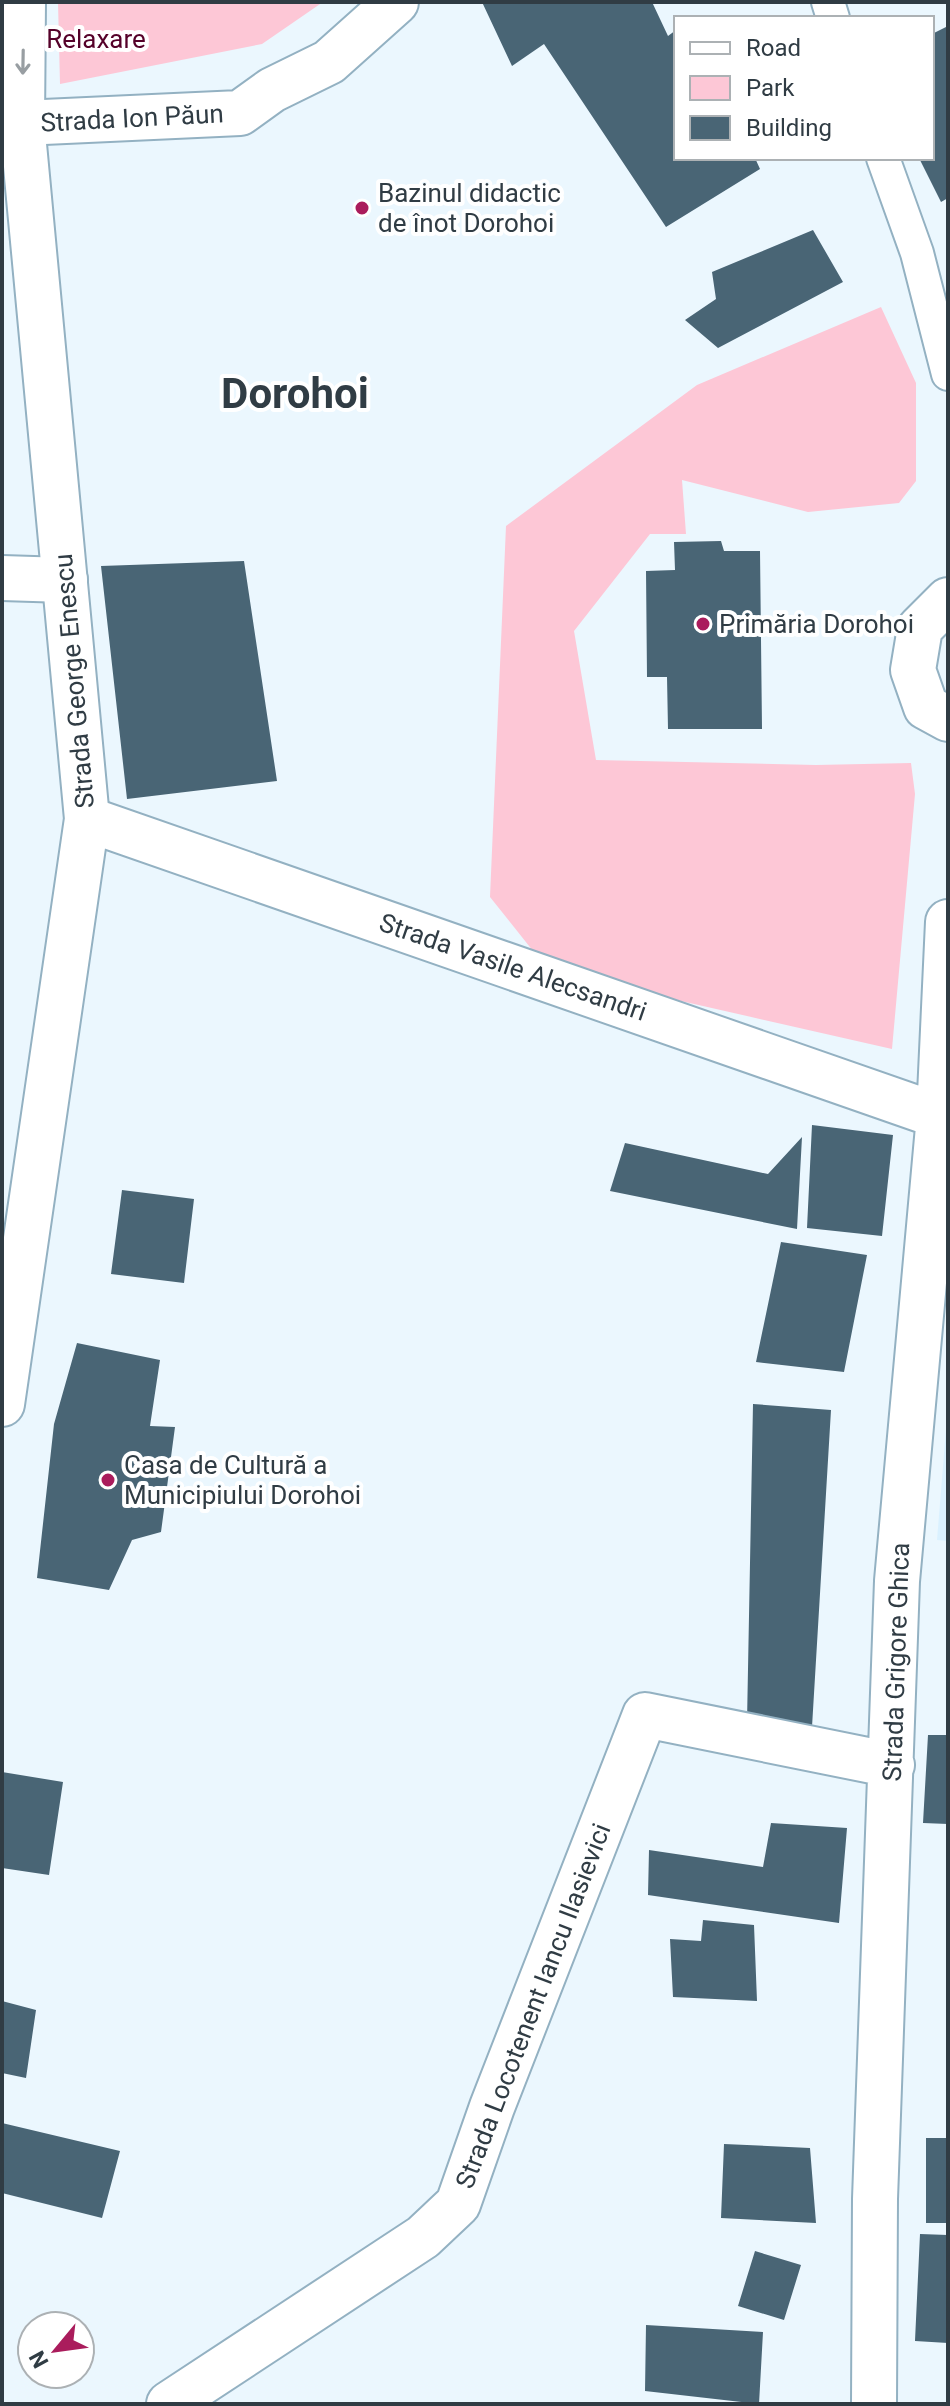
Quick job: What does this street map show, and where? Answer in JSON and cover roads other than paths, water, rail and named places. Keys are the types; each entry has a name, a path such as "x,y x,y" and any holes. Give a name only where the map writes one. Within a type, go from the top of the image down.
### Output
{"street":[{"name":"Strada George Enescu","path":"2,1404 87,819 65,580 12,123 23,2"},
{"name":"Strada Ion Păun","path":"12,123 240,113 272,90 329,62 396,2"},
{"path":"884,160 917,253 948,374"},
{"path":"2,578 65,580"},
{"path":"948,600 920,628 913,670 926,707 948,719"},
{"name":"Strada Vasile Alecsandri","path":"87,819 939,1116"},
{"name":"Strada Grigore Ghica","path":"874,2404 875,2199 897,1581 939,1116 948,922"},
{"name":"Strada Locotenent Iancu Ilasievici","path":"169,2404 423,2237 458,2204 492,2107 645,1715 892,1765"}],"place":[{"name":"Bazinul didactic de înot Dorohoi","path":"362,208"},
{"name":"Primăria Dorohoi","path":"703,624"},
{"name":"Casa de Cultură a Municipiului Dorohoi","path":"108,1480"}],"district":[{"name":"Dorohoi","path":"295,393"}],"park label":[{"name":"Relaxare","path":"96,39"}]}
